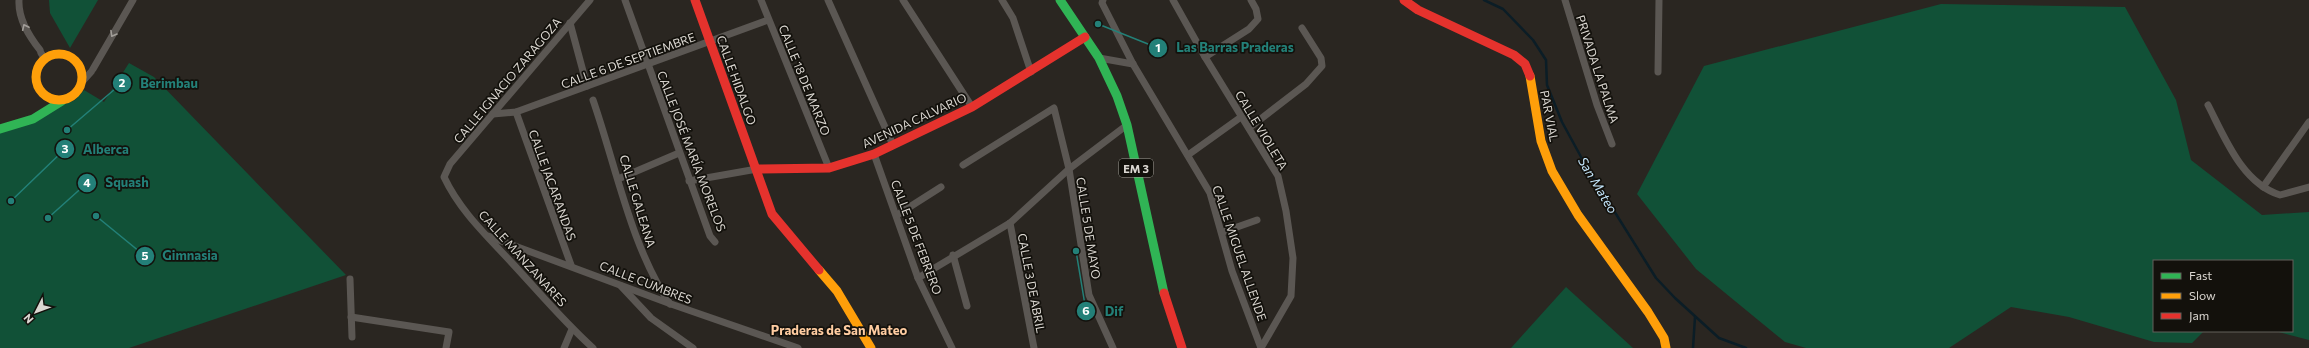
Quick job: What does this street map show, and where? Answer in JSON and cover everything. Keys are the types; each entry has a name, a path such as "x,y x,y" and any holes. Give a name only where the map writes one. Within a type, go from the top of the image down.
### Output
{"street":[{"path":"20,0 20,14 24,25 42,54 36,80 39,89 45,96 53,100 62,100"},
{"path":"0,129 18,126 30,121 52,109 62,100 78,92 82,82 92,71 133,0"},
{"name":"CALLE IGNACIO ZARAGOZA","path":"444,177 450,164 590,0"},
{"name":"CALLE JOSÉ MARÍA MORELOS","path":"625,0 689,181 710,236 715,242"},
{"name":"CALLE HIDALGO","path":"695,0 772,214 836,291 871,348"},
{"name":"CALLE 18 DE MARZO","path":"761,0 829,168"},
{"path":"828,0 893,145"},
{"path":"903,0 972,106"},
{"path":"1002,0 1013,18 1031,72"},
{"name":"EM 3","path":"1060,0 1099,58 1117,96 1127,125 1154,255 1165,299 1182,348"},
{"name":"CALLE MIGUEL ALLENDE","path":"1103,0 1102,3 1133,64 1210,193 1223,232 1232,271 1261,348"},
{"name":"CALLE VIOLETA","path":"1173,0 1204,57 1278,176 1286,211 1293,258 1290,296 1261,348"},
{"path":"1204,57 1249,29 1258,19 1256,9 1251,0"},
{"name":"PAR VIAL","path":"1404,0 1418,10 1514,55 1525,64 1530,74 1541,141 1552,171 1578,215 1648,312 1664,338 1666,348"},
{"name":"PRIVADA LA PALMA","path":"1565,0 1597,105 1612,144"},
{"path":"1658,72 1659,0"},
{"name":"CALLE 6 DE SEPTIEMBRE","path":"493,114 516,112 768,20"},
{"path":"570,23 587,86"},
{"path":"1249,128 1306,84 1322,66 1321,58 1302,28"},
{"name":"AVENIDA CALVARIO","path":"689,181 757,169 829,168 874,154 972,106 1031,72 1085,37"},
{"path":"42,54 62,54 70,57 78,64 82,73 82,82"},
{"path":"1099,58 1133,64"},
{"name":"CALLE GALEANA","path":"594,100 642,253 658,286 670,304"},
{"path":"2208,105 2233,154 2248,173 2264,187 2280,195 2309,187"},
{"name":"CALLE 5 DE MAYO","path":"963,165 1054,108 1069,169 1088,295 1113,348"},
{"name":"CALLE JACARANDAS","path":"516,112 571,265"},
{"path":"1188,154 1241,117"},
{"path":"2264,187 2309,122"},
{"path":"918,278 953,255 1010,223 1069,169 1127,125"},
{"path":"618,179 679,153"},
{"name":"CALLE 5 DE FEBRERO","path":"874,154 897,215 918,278 952,348"},
{"name":"CALLE MANZANARES","path":"444,177 452,194 486,235 572,329 593,348"},
{"path":"897,215 941,187"},
{"path":"1223,232 1257,220"},
{"name":"CALLE 3 DE ABRIL","path":"1010,223 1034,348"},
{"name":"CALLE CUMBRES","path":"486,235 571,265 670,304 798,348"},
{"path":"953,255 968,306"},
{"path":"350,280 352,337"},
{"path":"620,284 652,318 693,348"},
{"path":"351,316 449,332 446,348"},
{"path":"564,348 572,329"}],"green space":[{"path":"49,0 98,0 70,48 50,13"},
{"path":"1941,4 2125,7 2176,100 2191,160 2262,215 2309,212 2309,340 2279,332 2293,332 2293,260 2153,260 2153,332 2203,332 2192,343 2154,342 2069,317 2011,307 1949,348 1806,348 1785,342 1696,269 1637,194 1704,66"},
{"path":"129,63 154,77 346,275 129,348 0,348 0,131 75,100 84,90 104,102"},
{"path":"1566,287 1633,348 1511,348"}],"waterway":[{"name":"San Mateo","path":"1484,0 1503,9 1533,40 1546,60 1547,85 1562,122 1586,166 1656,278 1675,298 1719,338 1746,348"},
{"path":"1693,348 1695,317"}],"traffic: fast":[{"path":"1060,0 1099,58 1117,96 1127,125 1164,293"},
{"path":"0,129 33,119 62,101"}],"traffic: slow":[{"path":"54,54 64,54 72,58 78,64 82,72 82,77 82,82 78,90 72,96 64,100 54,100 46,96 40,90 36,82 36,72 40,64 46,58 54,54"},
{"path":"1530,76 1541,141 1552,171 1578,215 1648,312 1664,338 1666,348"},
{"path":"819,270 837,291 871,348"}],"traffic: jam":[{"path":"695,0 772,214 819,270"},
{"path":"1404,0 1418,10 1514,55 1525,64 1530,76"},
{"path":"757,169 829,168 874,154 972,107 1085,37"},
{"path":"1164,293 1182,348"}],"place":[{"name":"Las Barras Praderas","path":"1098,24"},
{"name":"Berimbau","path":"67,130"},
{"name":"Alberca","path":"11,201"},
{"name":"Gimnasia","path":"96,216"},
{"name":"Squash","path":"48,218"},
{"name":"Dif","path":"1076,251"}],"district":[{"name":"Praderas de San Mateo","path":"839,330"}]}
